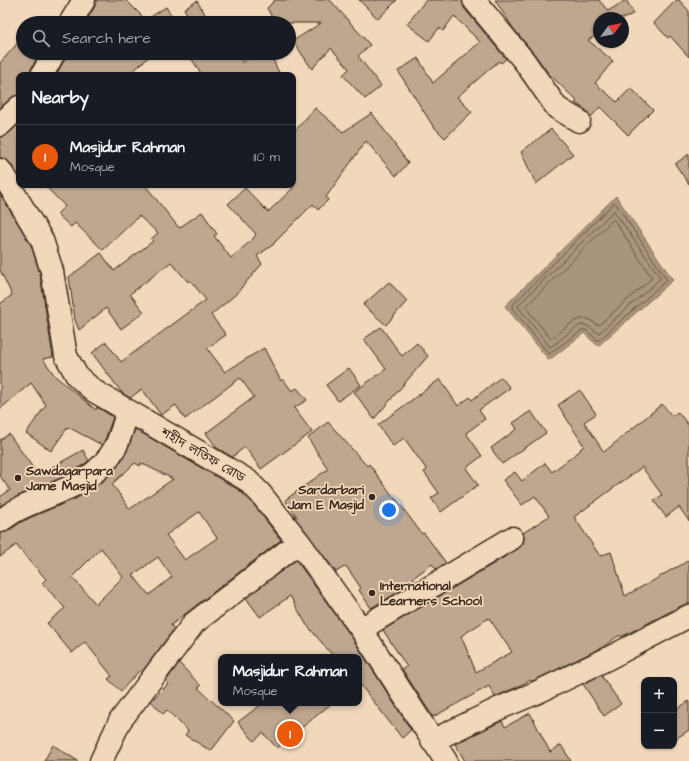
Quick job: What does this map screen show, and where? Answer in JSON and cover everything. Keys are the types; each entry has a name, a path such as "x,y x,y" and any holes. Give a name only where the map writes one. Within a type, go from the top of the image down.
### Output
{"street":[{"path":"74,16 84,0"},
{"path":"474,0 525,62 557,108 579,121"},
{"path":"44,72 50,60"},
{"path":"0,125 16,110"},
{"name":"শহীদ লতিফ রোড","path":"0,170 42,240 52,271 66,356 78,376 94,391 247,480 260,493 299,542 361,629 446,761"},
{"path":"0,521 15,511 65,491 90,477 105,461 116,445 128,411"},
{"path":"361,629 512,538"},
{"path":"101,761 120,721 194,623 299,542"},
{"path":"432,740 610,658 689,616"}],"water":[{"path":"616,196 673,280 598,346 584,333 549,360 505,306"}],"building":[{"path":"96,0 126,0 142,16 89,16 95,6"},
{"path":"275,0 330,0 370,45 358,56 381,86 365,99 343,75 349,69 331,48 312,69 296,45 296,39 321,23 296,23 296,16 271,16 267,8"},
{"path":"359,0 397,0 378,19"},
{"path":"426,0 462,0 464,8 506,59 501,63 499,61 457,97 472,112 445,138 433,126 398,71 418,58 433,83 480,42 454,16 443,31 439,28 429,41 407,24"},
{"path":"495,0 599,0 608,11 626,0 634,13 629,16 629,12 593,12 593,37 588,40 593,44 593,48 598,48 613,61 595,83 617,102 631,88 653,110 628,135 600,107 591,117 586,110 575,103 577,101 548,73 513,28"},
{"path":"676,0 679,0 689,11 689,57 670,36 668,38 654,23"},
{"path":"197,1 206,16 188,16 184,9"},
{"path":"166,7 172,16 152,16"},
{"path":"16,45 16,60 36,60 30,72 16,72 16,96 11,98 0,108 0,63"},
{"path":"64,60 145,60 132,72 58,72"},
{"path":"192,60 241,60 243,63 246,60 273,60 279,72 200,72"},
{"path":"315,108 343,132 372,113 408,163 396,176 366,141 326,197 328,200 318,210 313,204 274,244 257,256 262,264 235,295 211,315 226,335 207,348 225,372 264,348 281,381 283,379 292,391 297,388 307,400 294,408 312,432 261,469 245,447 232,457 217,448 206,433 254,397 240,378 185,419 176,405 161,415 142,389 130,398 122,393 92,353 106,342 121,362 206,300 190,280 188,282 171,262 130,294 144,312 121,329 106,308 79,330 75,320 69,277 101,253 114,271 153,241 151,239 158,233 139,216 103,250 75,223 71,227 57,214 65,206 47,188 147,188 179,228 202,212 217,234 214,236 231,258 254,238 256,234 228,204 245,188 268,212 293,188 296,188 296,130"},
{"path":"16,127 16,172 6,159 0,158 0,137 8,134"},
{"path":"551,129 573,154 536,184 521,152"},
{"path":"689,154 689,184 675,164"},
{"path":"0,194 31,245 40,274 53,357 43,359 55,376 96,410 97,407 113,417 102,445 68,427 51,451 26,433 46,405 31,383 0,409 0,304 12,295 0,270"},
{"path":"389,282 407,301 386,325 363,305"},
{"path":"381,327 402,356 417,343 428,356 374,419 354,392 386,369 364,339"},
{"path":"349,368 361,385 338,401 326,385"},
{"path":"501,377 510,388 479,410 485,419 466,433 482,456 466,468 478,485 441,512 431,498 439,493 424,472 427,470 404,438 393,446 378,425 440,379 458,406 470,397 472,400"},
{"path":"580,390 596,414 584,422 604,452 662,404 672,416 678,412 689,426 689,521 679,507 666,517 654,501 662,495 642,467 574,517 600,556 611,552 625,596 689,560 689,604 683,605 623,636 618,636 603,647 533,681 530,680 495,697 489,686 433,717 402,669 407,667 383,630 518,549 523,544 523,533 549,516 535,496 522,505 503,480 515,472 522,481 545,463 552,472 581,450 580,449 584,446 558,405","holes":["489,618 512,652 476,672 461,636"]},
{"path":"531,411 546,433 502,464 491,448 517,429 513,423"},
{"path":"328,422 367,466 369,464 446,563 436,569 432,564 413,578 416,582 371,608 359,590 361,588 346,566 336,572 292,514 297,517 285,500 328,469 308,438"},
{"path":"135,429 239,490 251,501 281,540 171,625 174,629 141,673 139,671 121,691 108,679 112,676 85,642 72,653 47,623 65,608 42,583 46,579 16,545 0,557 0,533 7,532 21,522 77,498 103,481 116,469 126,453","holes":["135,463 140,466 141,463 173,479 130,509 112,484","199,512 217,538 185,560 166,535","101,548 123,577 96,604 72,577","158,557 172,577 149,595 133,575"]},
{"path":"9,434 36,472 35,474 37,473 38,475 83,450 89,461 66,476 24,493 0,506 0,497 10,490 0,476 0,440"},
{"path":"296,560 351,636 411,730 402,738 362,687 362,654 331,654 306,624 290,596 260,617 246,598"},
{"path":"179,663 201,686 198,688 234,721 211,751 185,735 188,731 167,710 163,714 151,701 168,684 166,681"},
{"path":"601,675 621,704 604,716 583,684"},
{"path":"689,701 689,730 677,738 677,713 677,709"},
{"path":"259,706 328,706 277,748 263,733 254,741 238,722"},
{"path":"530,713 550,752 561,745 571,761 465,761 455,744 502,721 505,727"},
{"path":"53,745 78,761 44,761"}],"place":[{"name":"Sawdagarpara Jame Masjid","path":"18,478"},
{"name":"Sardarbari Jam E Masjid","path":"372,497"},
{"name":"International Learners School","path":"372,593"},
{"name":"Masjidur Rahman","path":"290,734"}]}
